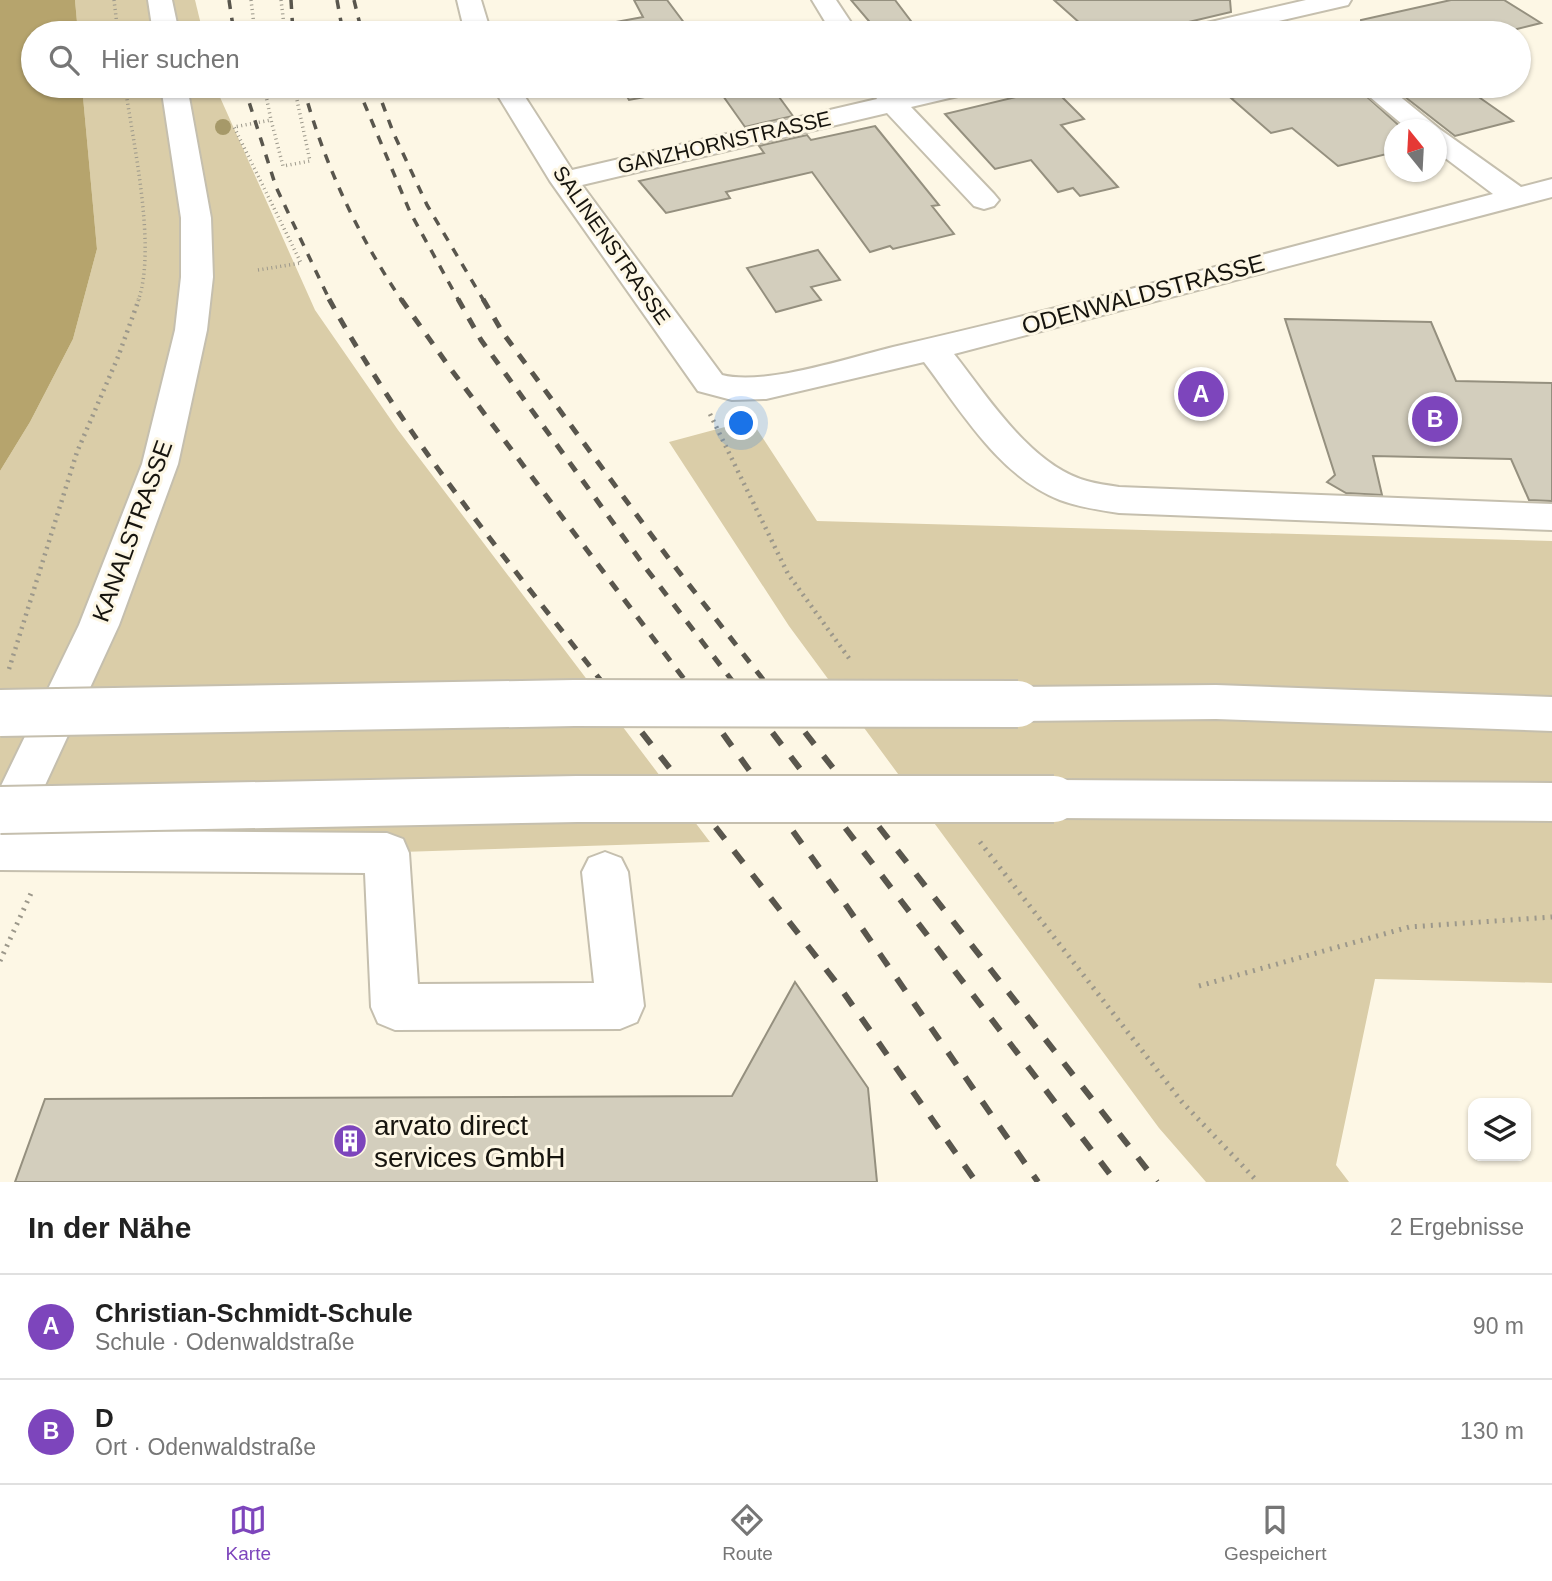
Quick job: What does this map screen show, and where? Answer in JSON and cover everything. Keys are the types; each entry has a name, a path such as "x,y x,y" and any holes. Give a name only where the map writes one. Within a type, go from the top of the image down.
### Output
{"main road":[{"path":"160,0 164,21"},
{"path":"469,0 475,21"},
{"path":"824,0 837,21"},
{"path":"1227,21 1265,7 1339,0"},
{"path":"1265,7 1284,21"},
{"name":"KANALSTRASSE","path":"0,834 99,625 160,464 191,330 197,277 195,218 176,98"},
{"name":"SALINENSTRASSE","path":"512,98 564,181 710,383 732,389"},
{"name":"GANZHORNSTRASSE","path":"564,181 872,98"},
{"path":"891,98 984,200"},
{"path":"1385,98 1412,119"},
{"path":"1447,145 1515,197"},
{"name":"ODENWALDSTRASSE","path":"732,389 766,388 932,349 1552,188"},
{"path":"932,349 1004,439 1040,474 1072,491 1119,500 1552,517"},
{"path":"4,694 574,703 1216,702 1552,714"},
{"path":"0,810 577,799 1552,802"},
{"path":"0,850 387,853 395,1007 620,1006 605,872"}],"path":[{"path":"114,0 117,21"},
{"path":"251,0 254,21"},
{"path":"281,0 284,21"},
{"path":"4,694 77,452 118,357 142,290 145,234 127,98"},
{"path":"266,98 283,166 310,161 297,98"},
{"path":"258,270 301,263 234,127 271,120"},
{"path":"1199,986 1409,927 1552,917"}],"shaded area":[{"path":"0,0 75,0 77,21 21,21 21,98 83,98 97,249 73,339 30,422 0,471"},
{"path":"75,0 195,0 200,21 77,21"},
{"path":"83,98 220,98 315,310 398,430 710,842 0,865 0,471 30,422 73,339 97,249"},
{"path":"751,420 817,521 1552,541 1552,983 1375,979 1336,1165 1349,1182 1206,1182 1159,1128 789,626 669,442"}],"building":[{"path":"634,0 667,0 683,21 621,21 643,17"},
{"path":"851,0 895,0 911,21 869,21"},
{"path":"1054,0 1230,0 1231,12 1193,21 1078,21"},
{"path":"1451,0 1504,0 1541,23 1531,26 1531,21 1361,20"},
{"path":"724,98 780,98 793,116 745,127"},
{"path":"1011,98 1063,98 1084,119 1061,125 1118,187 1080,196 1073,188 1058,192 1031,160 995,169 945,114"},
{"path":"1231,98 1368,98 1392,119 1384,119 1384,155 1338,166 1292,128 1271,133"},
{"path":"1406,98 1480,98 1513,121 1455,136 1447,130 1447,119 1433,119"},
{"path":"875,126 939,205 932,206 954,234 870,252 812,172 726,192 730,198 666,213 639,181 764,153 759,146 807,135 811,140"},
{"path":"818,250 840,280 811,287 821,300 776,312 747,268"},
{"path":"1285,319 1431,322 1456,381 1552,383 1552,501 1529,500 1511,459 1373,456 1382,495 1346,493 1327,482 1335,475"},
{"name":"arvato direct services GmbH","path":"795,982 868,1088 877,1182 15,1182 45,1099 732,1096"}],"railway":[{"path":"229,0 232,21"},
{"path":"291,0 292,21"},
{"path":"337,0 341,21"},
{"path":"354,0 359,21"},
{"path":"248,98 276,187 329,300"},
{"path":"306,98 332,171 356,224 402,301"},
{"path":"362,98 410,212 459,301"},
{"path":"380,98 427,205 484,301"},
{"path":"401,299 690,687"},
{"path":"458,299 481,340 648,571 737,687"},
{"path":"483,299 503,333 672,563 769,687"},
{"path":"329,300 359,351 425,450 606,687"},
{"path":"605,685 839,986 976,1182"},
{"path":"688,685 841,898 1038,1182"},
{"path":"736,685 1116,1182"},
{"path":"768,685 1157,1182"}],"place":[{"name":"Christian-Schmidt-Schule","path":"1201,394"},
{"name":"D","path":"1435,419"},
{"name":"arvato direct services GmbH","path":"350,1141"}]}
